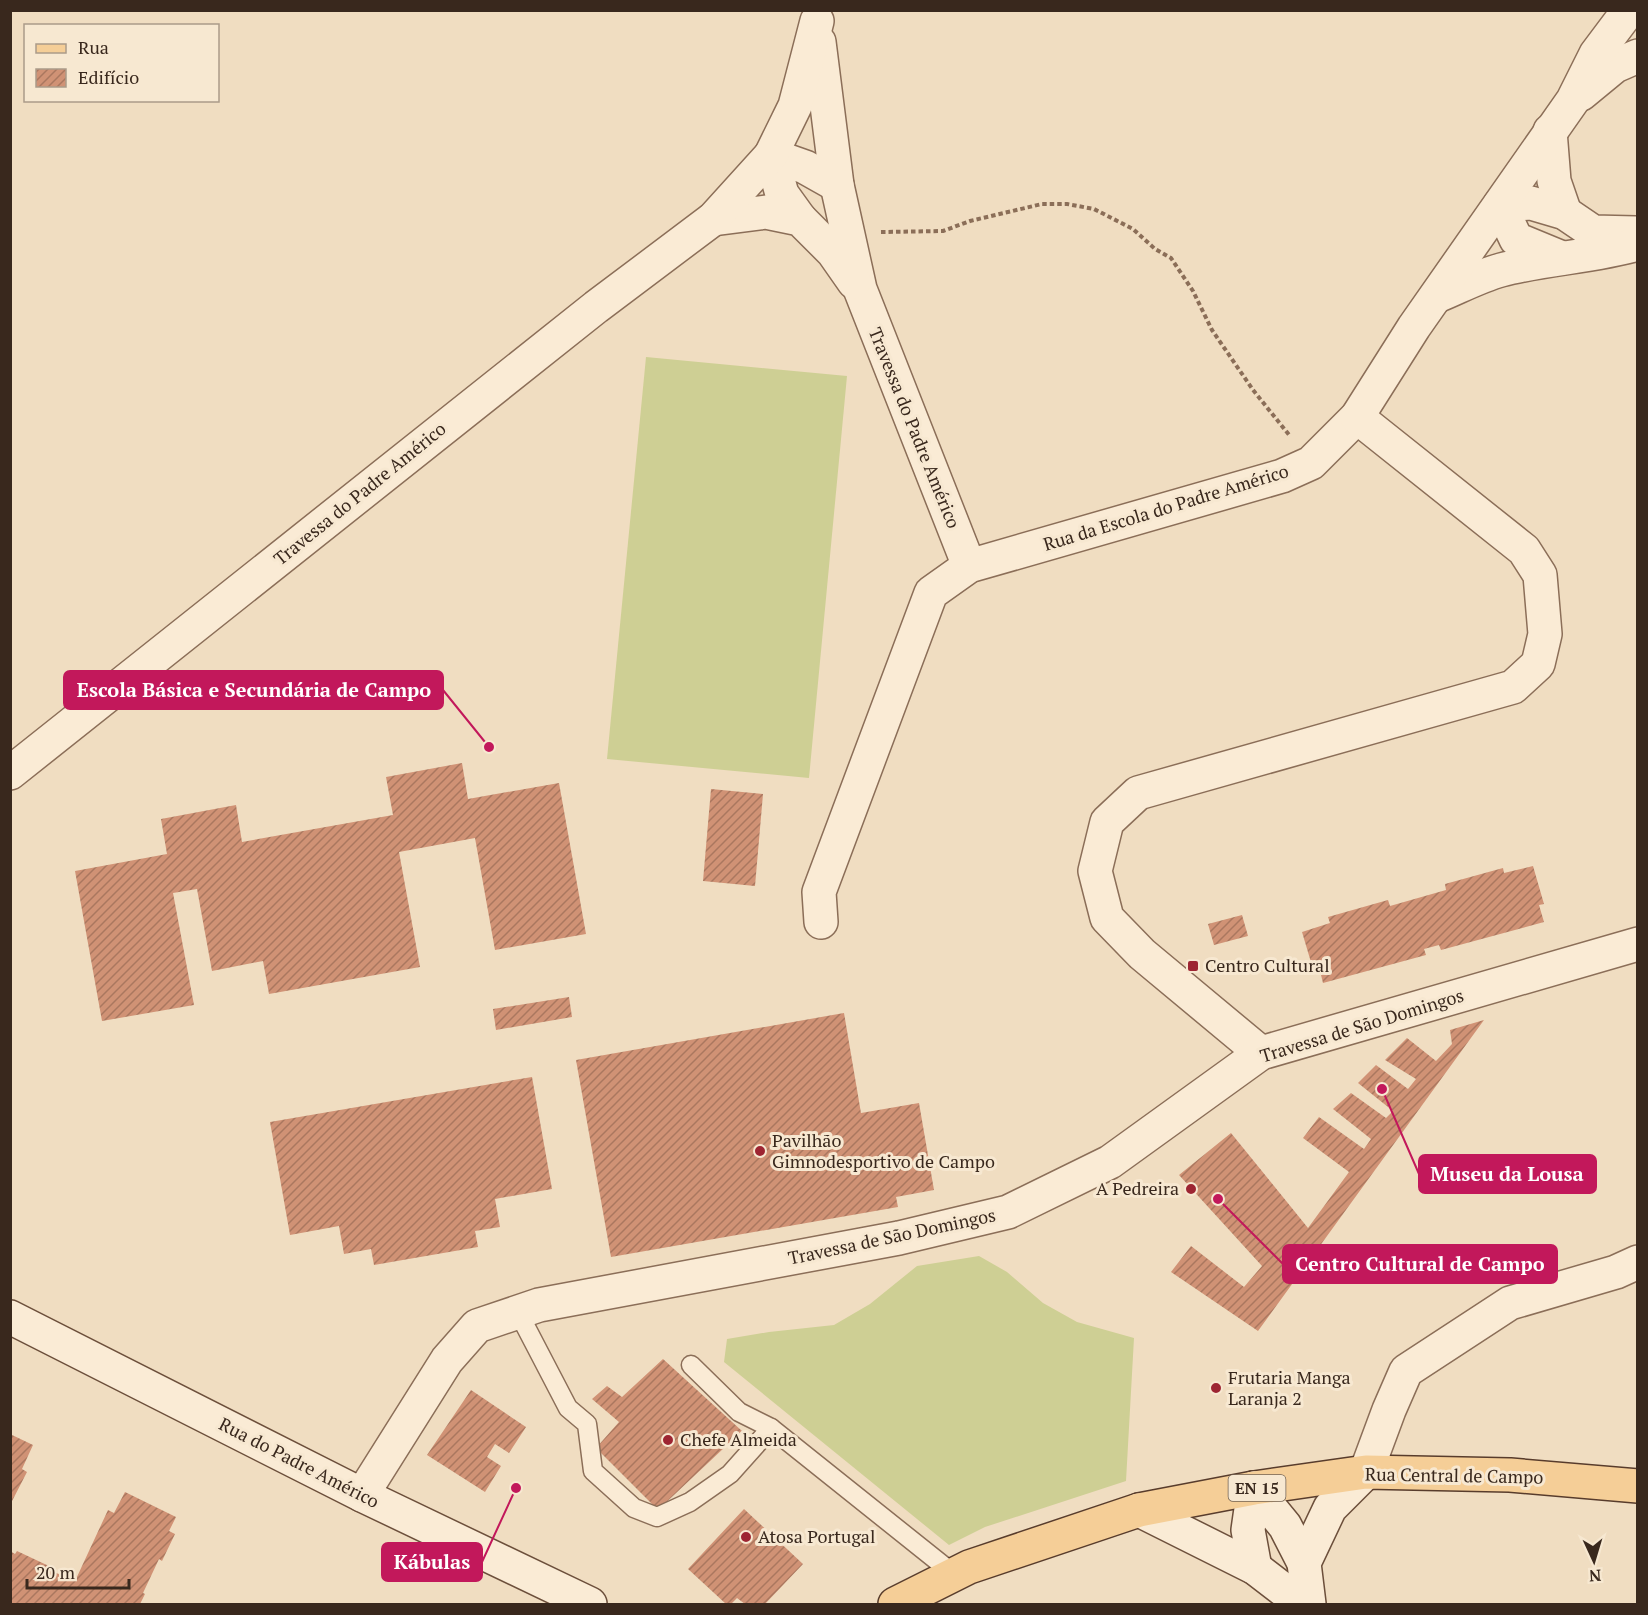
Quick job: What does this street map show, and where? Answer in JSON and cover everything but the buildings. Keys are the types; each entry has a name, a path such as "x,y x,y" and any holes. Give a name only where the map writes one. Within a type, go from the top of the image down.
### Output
{"main road":[{"name":"Rua Central de Campo","path":"895,1605 969,1567 1139,1509 1254,1488 1366,1472 1510,1474 1638,1486"}],"street":[{"path":"1573,100 1596,54 1629,10"},
{"name":"Travessa do Padre Américo","path":"10,773 596,307 712,219 771,155 795,106 817,16"},
{"name":"Travessa do Padre Américo","path":"817,16 837,185 860,289 969,566"},
{"path":"1573,100 1615,66 1638,56"},
{"name":"Rua da Escola do Padre Américo","path":"821,922 819,892 931,593 969,566 1282,476 1311,463 1357,417 1437,296 1573,100"},
{"path":"1550,131 1554,180 1565,213"},
{"path":"771,155 805,167 837,185"},
{"name":"Travessa do Padre Américo","path":"771,155 782,194 800,219 833,252 860,289"},
{"path":"1562,258 1515,239 1500,205 1530,202 1565,213 1593,232 1638,233"},
{"name":"Travessa do Padre Américo","path":"712,219 766,212 800,219"},
{"path":"1437,296 1499,270 1638,244"},
{"path":"1261,1053 1142,954 1107,918 1095,871 1107,822 1138,793 1514,687 1538,664 1545,634 1540,575 1524,550 1357,417"},
{"name":"Travessa de São Domingos","path":"362,1495 447,1360 477,1326 550,1302 898,1238 1008,1212 1110,1161 1261,1053 1638,944"},
{"path":"1304,1563 1330,1508 1366,1472 1406,1371 1509,1304 1616,1272 1638,1262"},
{"name":"Rua do Padre Américo","path":"10,1317 362,1495 590,1605"},
{"path":"1254,1488 1285,1526 1304,1563 1309,1605"},
{"path":"1254,1488 1248,1530 1254,1568"},
{"path":"1139,1509 1254,1568 1302,1605"}],"lane":[{"path":"519,1312 568,1408 587,1424 593,1471 634,1508 657,1517 690,1502 730,1474 771,1428"},
{"path":"691,1365 739,1412 771,1428 955,1575"}],"path":[{"path":"848,234 943,231 970,221 1042,204 1067,204 1094,209 1133,229 1155,249 1171,258 1193,291 1212,330 1253,390 1311,463"}],"green space":[{"path":"646,357 847,376 809,778 607,759"},
{"path":"979,1256 1007,1272 1043,1303 1077,1322 1134,1338 1126,1481 985,1527 949,1545 724,1362 727,1339 834,1325 870,1304 917,1266"}],"place":[{"name":"Escola Básica e Secundária de Campo","path":"489,747"},
{"name":"Centro Cultural","path":"1193,966"},
{"name":"Museu da Lousa","path":"1382,1089"},
{"name":"Pavilhão Gimnodesportivo de Campo","path":"760,1151"},
{"name":"A Pedreira","path":"1191,1189"},
{"name":"Centro Cultural de Campo","path":"1218,1199"},
{"name":"Frutaria Manga Laranja 2","path":"1216,1388"},
{"name":"Chefe Almeida","path":"668,1440"},
{"name":"Kábulas","path":"516,1488"},
{"name":"Atosa Portugal","path":"746,1537"}]}
